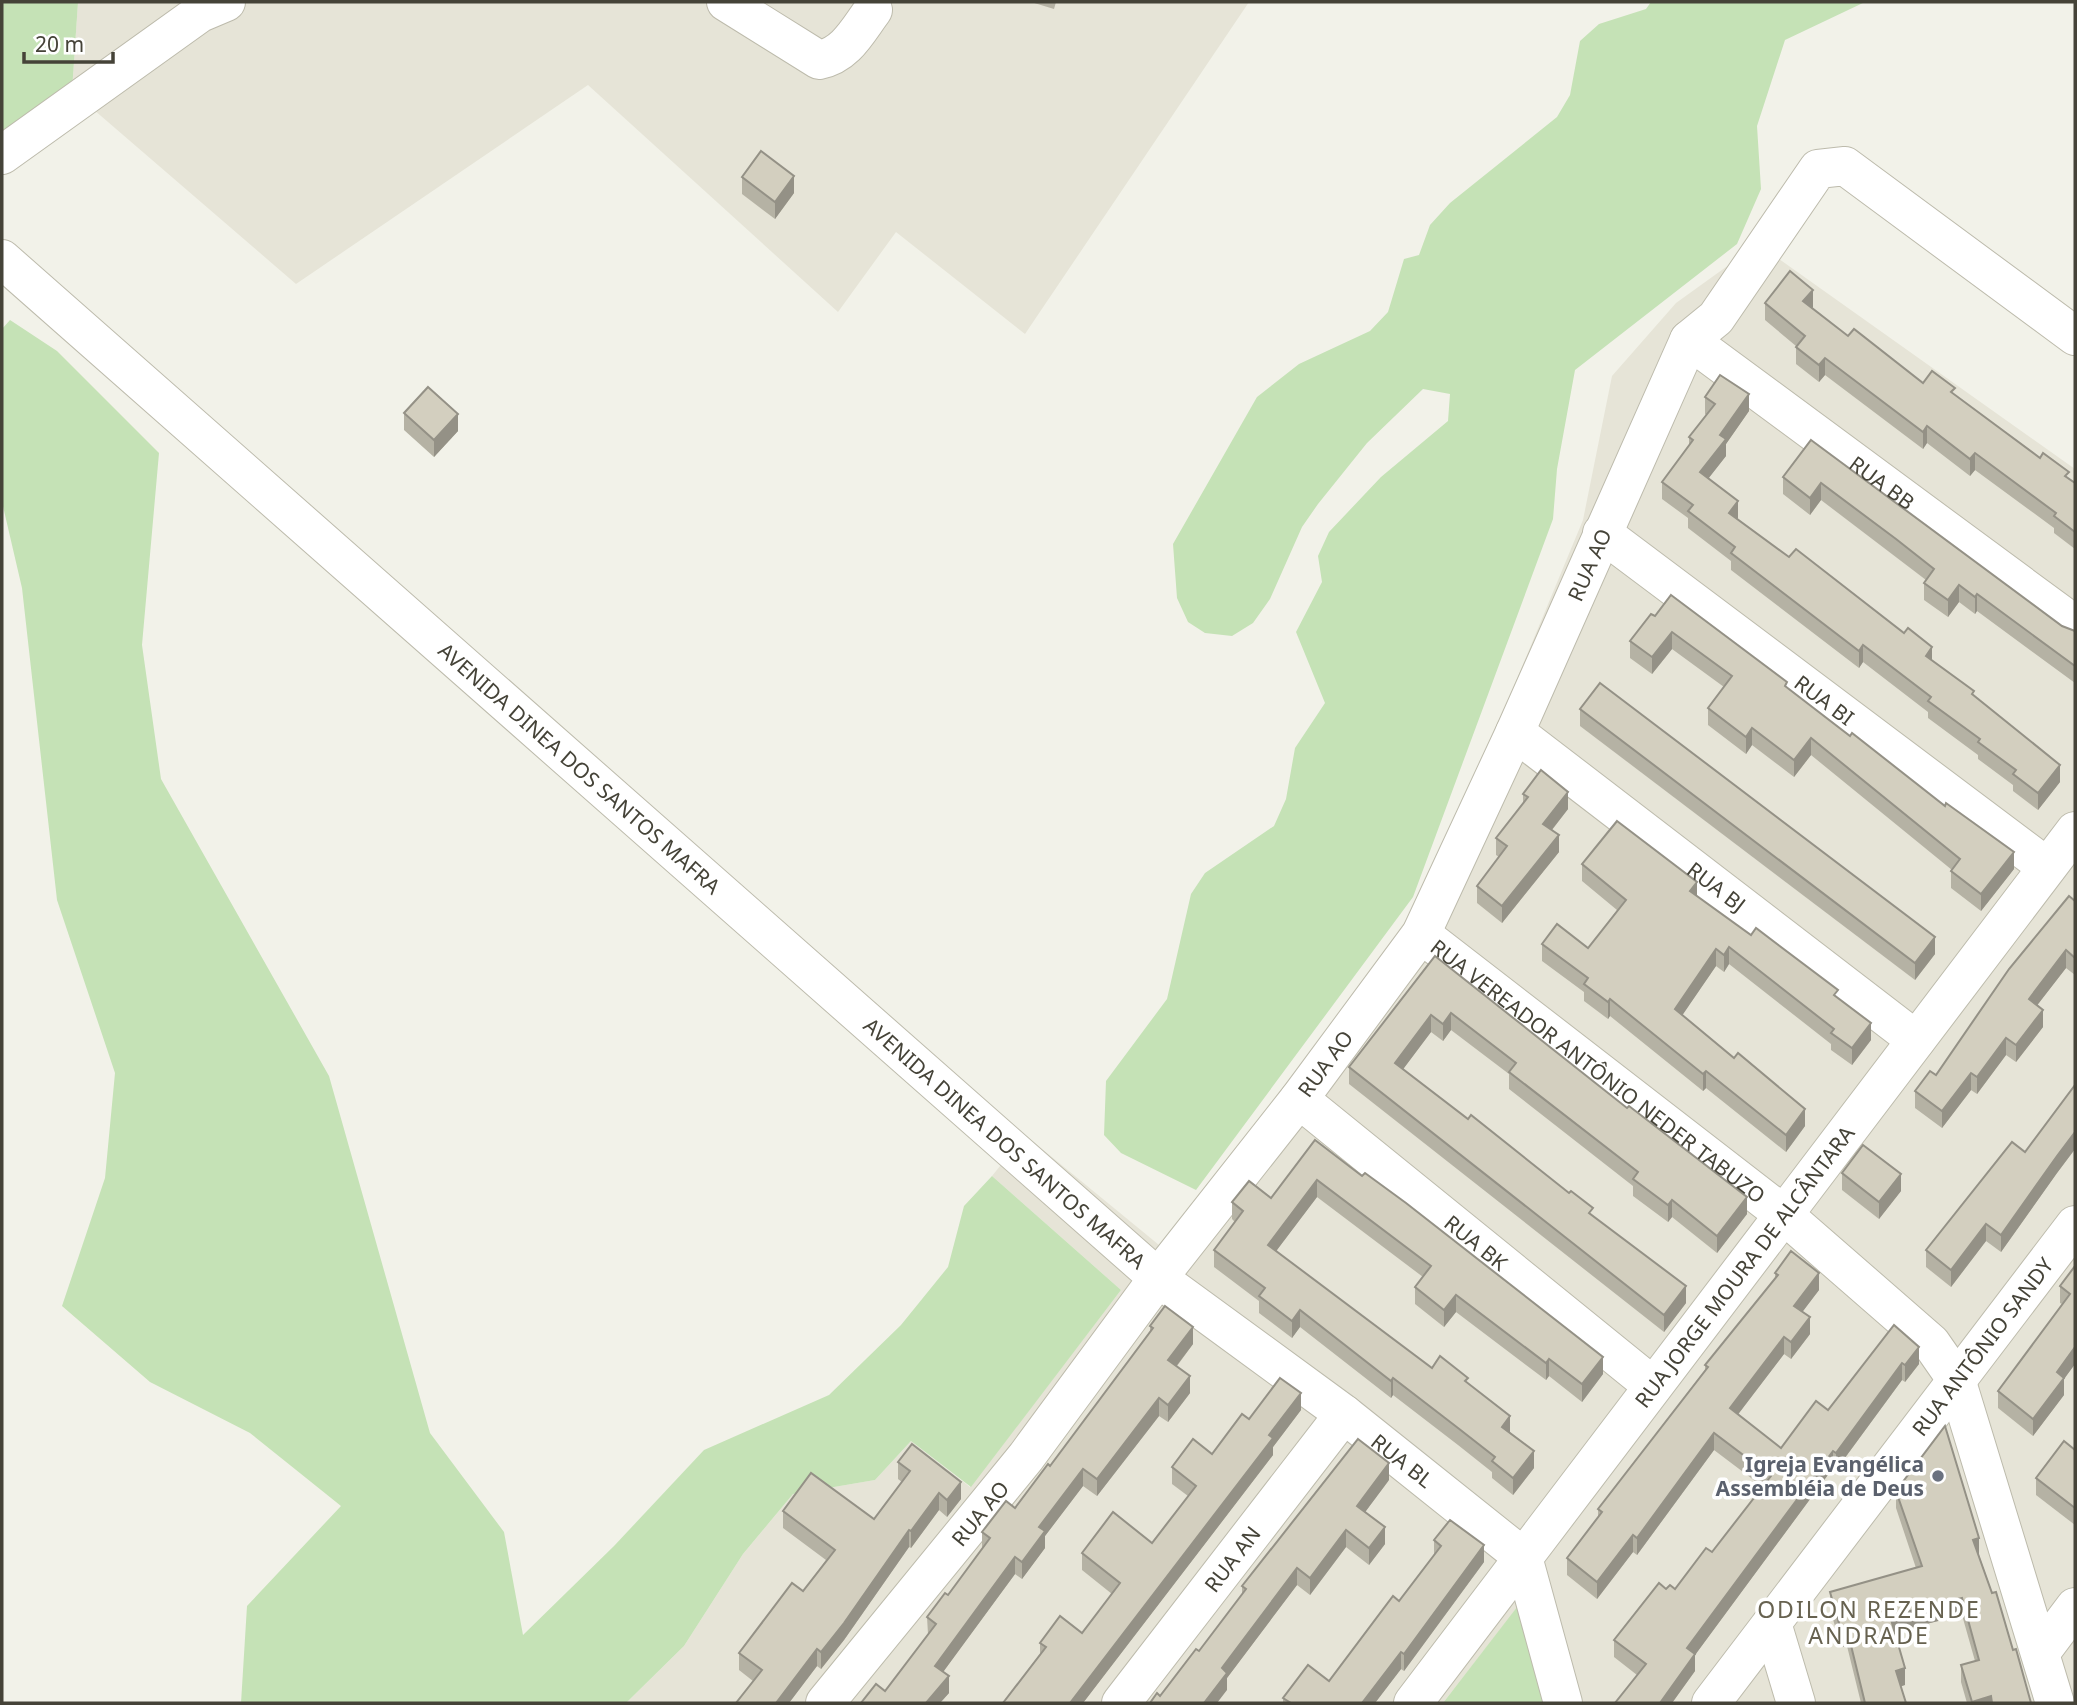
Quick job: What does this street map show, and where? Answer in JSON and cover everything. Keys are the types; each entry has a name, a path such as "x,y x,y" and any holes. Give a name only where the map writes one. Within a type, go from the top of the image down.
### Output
{"street":[{"path":"726,2 819,60 833,57 844,48 873,10"},
{"path":"2,155 209,5"},
{"path":"1689,340 1716,318 1818,170 1845,166 2075,336"},
{"name":"AVENIDA DINEA DOS SANTOS MAFRA","path":"2,260 1158,1278"},
{"name":"RUA AO","path":"825,1703 1026,1457 1158,1278 1299,1099 1421,934 1515,732 1689,340"},
{"name":"RUA BB","path":"1689,340 2075,625"},
{"name":"RUA BI","path":"1602,533 2047,867"},
{"name":"RUA BJ","path":"1515,732 1916,1040"},
{"name":"RUA JORGE MOURA DE ALCÂNTARA","path":"1413,1703 2075,831"},
{"name":"RUA VEREADOR ANTÔNIO NEDER TABUZO","path":"1421,934 1783,1214 1931,1343 1956,1379 2055,1703"},
{"name":"RUA BK","path":"1299,1099 1653,1386"},
{"name":"RUA ANTÔNIO SANDY","path":"1711,1703 2075,1225"},
{"name":"RUA BL","path":"1158,1278 1344,1414 1522,1557"},
{"name":"RUA AN","path":"1121,1703 1344,1414"},
{"path":"1522,1557 1563,1703"},
{"path":"2041,1652 2075,1607"},
{"path":"1772,1623 1796,1703"}],"shaded area":[{"path":"78,2 1249,2 1025,334 896,232 838,312 588,85 296,284 72,91"},
{"path":"1758,244 2075,469 2075,1703 1558,1703 1528,1594 1443,1703 626,1703 684,1646 743,1554 793,1494 875,1480 911,1441 970,1487 1121,1290 992,1176 1025,1135 1159,1245 1420,912 1583,520 1612,376 1676,303"}],"green space":[{"path":"2,2 78,2 72,91 2,138"},
{"path":"1651,2 1865,2 1785,40 1757,126 1761,189 1737,244 1575,370 1557,469 1553,519 1413,897 1196,1190 1121,1153 1104,1135 1106,1081 1167,999 1191,894 1205,873 1274,826 1286,799 1295,748 1325,703 1296,632 1322,582 1318,556 1329,532 1381,477 1448,421 1450,394 1423,389 1367,443 1302,527 1270,599 1253,623 1232,636 1205,633 1188,622 1177,598 1173,544 1257,397 1299,364 1370,331 1388,312 1404,259 1419,255 1430,225 1450,203 1557,117 1570,95 1580,41 1599,24 1646,9"},
{"path":"10,320 57,351 159,453 142,645 161,779 329,1076 430,1433 504,1532 523,1635 614,1546 704,1450 829,1395 901,1325 948,1267 964,1206 992,1176 1121,1290 971,1487 911,1441 875,1480 793,1494 743,1554 684,1646 626,1703 241,1703 247,1606 341,1506 250,1433 150,1382 62,1306 105,1178 115,1073 57,900 22,588 2,502 2,329"},
{"path":"1528,1593 1558,1703 1443,1703"}],"building":[{"path":"761,151 794,176 775,202 742,177"},
{"path":"1790,271 1813,290 1803,301 1848,336 1854,329 1923,383 1932,371 1955,388 1951,392 2040,458 2043,453 2069,472 2065,476 2075,483 2075,532 2054,516 2056,513 1975,453 1970,459 1927,426 1923,432 1825,358 1819,365 1796,347 1805,336 1765,303"},
{"path":"1720,375 1749,394 1720,435 1726,439 1700,472 1738,501 1729,513 1789,557 1796,549 1904,633 1908,628 1932,647 1926,656 1974,691 1972,694 2060,765 2038,793 2013,774 2016,770 1978,742 1980,739 1928,701 1931,697 1863,645 1859,651 1731,553 1735,547 1688,511 1693,505 1662,482 1693,440 1689,437 1715,404 1705,397"},
{"path":"428,387 458,414 434,440 404,413"},
{"path":"1811,440 2062,626 2075,631 2075,666 1977,594 1975,597 1959,585 1948,600 1924,583 1934,569 1821,483 1810,498 1783,477"},
{"path":"1671,595 1787,682 1785,686 1850,736 1852,733 1945,806 1946,803 2014,852 1981,894 1951,871 1960,859 1811,738 1794,760 1752,728 1746,737 1708,708 1732,676 1672,632 1652,657 1630,641 1651,614 1655,616"},
{"path":"1600,683 1935,937 1915,963 1580,709"},
{"path":"1541,770 1568,792 1543,824 1559,835 1502,906 1477,886 1507,846 1496,838 1528,797 1523,794"},
{"path":"1617,821 1697,882 1690,891 1751,935 1756,928 1838,990 1834,995 1871,1023 1852,1048 1831,1033 1834,1029 1729,947 1724,955 1716,949 1675,1009 1734,1058 1738,1053 1805,1109 1786,1135 1706,1071 1703,1074 1610,999 1608,1002 1584,984 1588,978 1542,944 1557,924 1588,948 1626,900 1582,864"},
{"path":"2069,896 2075,901 2075,958 2066,950 2029,999 2043,1010 2016,1045 2006,1038 1977,1077 1971,1073 1942,1111 1915,1091 1930,1071 1936,1075 2009,969"},
{"path":"1435,956 1627,1108 1629,1106 1747,1197 1717,1236 1672,1200 1668,1205 1633,1179 1638,1172 1509,1072 1516,1063 1451,1013 1443,1024 1431,1015 1395,1063 1468,1119 1471,1115 1569,1193 1571,1191 1593,1208 1589,1213 1686,1286 1664,1315 1349,1067"},
{"path":"2075,1085 2075,1132 2001,1235 1986,1224 1951,1270 1926,1250 2012,1142 2025,1152"},
{"path":"1315,1140 1362,1176 1365,1173 1406,1203 1603,1357 1582,1384 1549,1359 1546,1363 1456,1295 1444,1310 1415,1287 1431,1266 1317,1180 1268,1245 1432,1368 1440,1356 1468,1378 1465,1381 1510,1416 1502,1427 1534,1451 1513,1478 1492,1461 1495,1457 1300,1310 1292,1321 1259,1296 1265,1288 1214,1250 1243,1211 1232,1202 1249,1181 1271,1198"},
{"path":"1863,1145 1901,1174 1879,1202 1842,1173"},
{"path":"1791,1251 1819,1273 1794,1306 1810,1317 1791,1342 1784,1337 1730,1408 1781,1448 1816,1401 1828,1410 1894,1325 1919,1347 1905,1365 1902,1363 1836,1453 1833,1451 1687,1648 1695,1654 1660,1703 1615,1703 1646,1664 1614,1640 1659,1583 1666,1589 1670,1585 1675,1589 1706,1548 1712,1552 1771,1476 1714,1433 1637,1538 1633,1535 1597,1582 1567,1558 1602,1512 1598,1509 1708,1367 1705,1365 1778,1275 1775,1273"},
{"path":"2075,1266 2075,1347 2057,1372 2064,1378 2033,1419 1998,1391 2070,1294 2060,1286"},
{"path":"1165,1306 1193,1327 1168,1360 1190,1376 1168,1405 1159,1398 1097,1479 1083,1469 1039,1527 1045,1531 1022,1562 1015,1557 935,1666 949,1676 926,1703 861,1703 876,1684 885,1691 936,1624 927,1617 945,1593 948,1595 990,1538 982,1532 1006,1501 1015,1508 1048,1464 1050,1466 1153,1328 1150,1326"},
{"path":"1280,1378 1301,1393 1269,1435 1273,1438 1070,1703 1003,1703 1046,1647 1040,1643 1060,1616 1082,1633 1120,1583 1082,1553 1113,1512 1152,1543 1196,1486 1172,1467 1193,1439 1212,1454 1242,1414 1249,1419"},
{"path":"1945,1426 1979,1538 1973,1540 1992,1593 1996,1592 2031,1703 1992,1703 1991,1696 1972,1702 1961,1665 1979,1660 1962,1598 1890,1616 1905,1668 1896,1671 1906,1703 1865,1703 1847,1629 1841,1630 1830,1592 1922,1566 1896,1491"},
{"path":"1358,1439 1389,1463 1357,1506 1385,1527 1369,1548 1346,1530 1310,1578 1297,1568 1222,1668 1227,1673 1204,1703 1150,1703 1157,1693 1160,1696 1196,1649 1199,1651 1246,1589 1242,1586"},
{"path":"2064,1441 2075,1450 2075,1508 2036,1478"},
{"path":"912,1444 961,1482 947,1500 939,1493 911,1531 909,1530 844,1623 821,1652 817,1649 776,1703 736,1703 762,1670 739,1653 792,1583 803,1591 835,1550 783,1511 811,1473 874,1519 910,1471 898,1462"},
{"path":"1450,1520 1484,1545 1404,1654 1401,1652 1362,1703 1291,1703 1283,1698 1308,1665 1329,1681 1393,1596 1399,1601 1441,1546 1434,1540"}],"place":[{"name":"Igreja Evangélica Assembléia de Deus","path":"1938,1476"}],"district":[{"name":"ODILON REZENDE ANDRADE","path":"1869,1622"}]}
